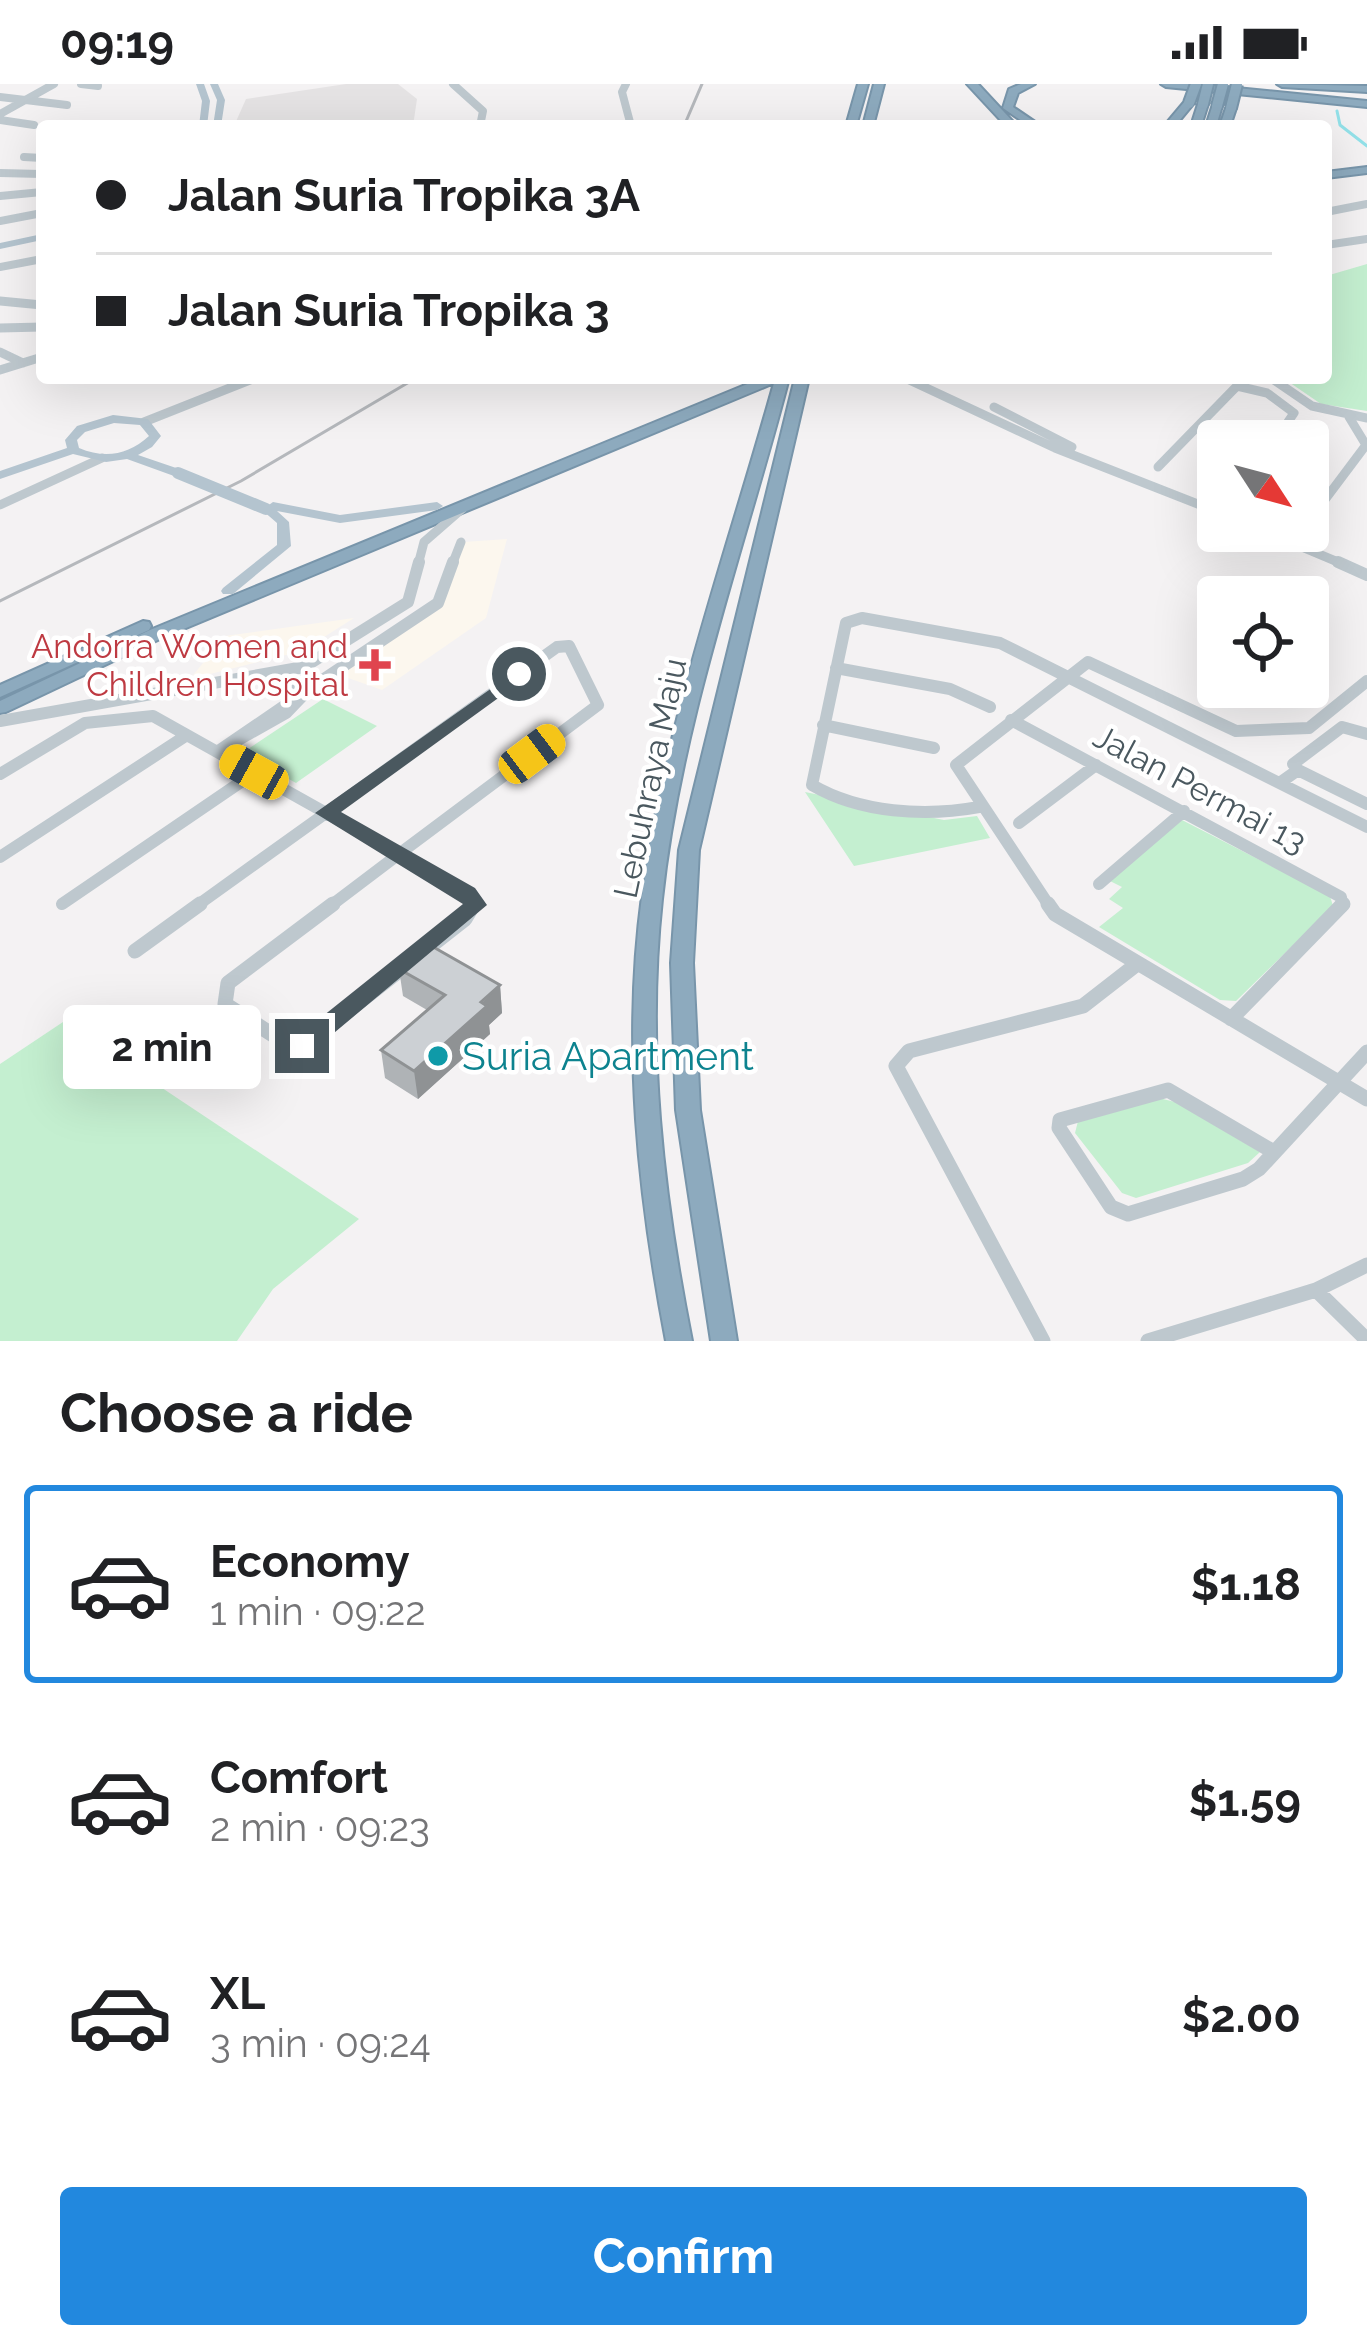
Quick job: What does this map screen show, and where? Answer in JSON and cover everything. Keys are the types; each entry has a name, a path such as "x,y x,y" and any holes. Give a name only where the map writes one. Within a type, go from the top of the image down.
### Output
{"highway":[{"path":"853,120 863,84"},
{"path":"870,120 879,84"},
{"path":"972,84 1006,120"},
{"path":"1027,120 1008,108 1013,91 1030,84"},
{"path":"1166,84 1312,99 1367,97"},
{"path":"1196,84 1196,120"},
{"path":"1187,120 1210,84 1367,97"},
{"path":"1213,120 1222,84"},
{"path":"1227,120 1237,84"},
{"path":"1277,84 1367,97"},
{"path":"1333,84 1367,97"},
{"path":"1176,120 1196,104"},
{"path":"1231,108 1234,120"},
{"path":"1332,163 1367,166"},
{"path":"1332,174 1367,166"},
{"path":"0,692 228,591 739,384"},
{"path":"0,707 156,634 763,384"},
{"name":"Lebuhraya Maju","path":"679,1341 648,1117 650,920 662,833 688,721 777,384"},
{"name":"Lebuhraya Maju","path":"724,1341 688,1110 682,963 689,850 800,384"}],"main road":[{"path":"200,84 206,101 203,120"},
{"path":"214,84 221,100 218,120"},
{"path":"0,242 36,235"},
{"path":"0,471 76,449 101,421 150,431 182,471"},
{"path":"128,455 150,431"},
{"path":"0,471 76,449 102,458 128,455 182,471 269,507 340,519 437,506"},
{"path":"39,458 60,459 69,468"},
{"path":"228,591 284,546 283,522 269,507"}],"street":[{"path":"0,117 54,84"},
{"path":"81,84 98,86"},
{"path":"449,84 475,112 476,120"},
{"path":"626,84 622,92 629,120"},
{"path":"0,97 67,105"},
{"path":"0,117 34,125"},
{"path":"24,157 36,158"},
{"path":"0,173 36,174"},
{"path":"0,196 36,193"},
{"path":"1332,211 1367,204"},
{"path":"0,221 36,214"},
{"path":"1332,244 1367,238"},
{"path":"0,267 36,260"},
{"path":"0,301 36,304"},
{"path":"0,328 36,327"},
{"path":"0,352 22,363"},
{"path":"0,370 36,359"},
{"path":"150,431 243,384"},
{"path":"924,384 958,395 1110,467"},
{"path":"937,384 1065,452 1197,503"},
{"path":"1279,384 1305,403 1367,418"},
{"path":"1202,420 1234,387 1267,394 1295,416 1292,420"},
{"path":"1329,494 1366,445 1349,417"},
{"path":"1158,466 1197,425"},
{"path":"1019,430 1058,440"},
{"path":"1058,440 1054,443 1065,452"},
{"path":"42,485 69,468 76,449"},
{"path":"0,505 102,458"},
{"path":"0,721 304,667 408,602 424,542 463,508"},
{"path":"217,752 286,713 314,686 438,603 461,542"},
{"path":"1313,552 1367,575"},
{"path":"979,807 938,816 822,792 811,781 843,626 862,618 1000,643 1367,827"},
{"path":"355,635 376,644"},
{"path":"0,774 86,724 153,716 254,772 326,813 399,854 468,893 476,905 465,920 302,1046 290,1046 225,1004 228,983 399,854 598,705 569,646 557,646 326,813 135,951"},
{"path":"1367,681 1309,728 1291,732 1221,727 1088,662 956,765 1048,908 1367,1099"},
{"path":"304,667 314,686"},
{"path":"836,668 950,689 990,707"},
{"path":"260,676 286,676 314,686"},
{"name":"Jalan Permai 13","path":"1011,720 1341,896 1342,906 1231,1019"},
{"path":"823,725 934,748"},
{"path":"1367,734 1342,727 1294,764 1367,804"},
{"path":"0,857 187,735"},
{"path":"1019,823 1096,765"},
{"path":"1281,782 1298,770"},
{"path":"62,904 254,772"},
{"path":"1099,884 1184,811"},
{"path":"1043,1341 896,1066 909,1052 1083,1006 1137,964"},
{"path":"1274,1152 1168,1090 1060,1120 1059,1128 1119,1213 1243,1179 1274,1152 1367,1052"},
{"path":"1148,1341 1186,1336 1316,1290 1367,1265"},
{"path":"1316,1290 1347,1327 1367,1340"}],"shaded area":[{"path":"346,84 398,84 417,99 414,120 237,120 246,99"},
{"path":"507,539 486,618 382,690 337,674 440,605 464,542"},
{"path":"354,618 302,651 190,679 225,636"}],"green space":[{"path":"1367,264 1367,411 1321,404 1292,384 1332,384 1332,274"},
{"path":"323,699 377,726 296,783 242,753"},
{"path":"805,792 944,820 977,816 990,838 854,866"},
{"path":"1182,820 1330,896 1333,906 1236,1001 1220,1000 1099,927 1123,908 1109,899 1122,887 1108,880"},
{"path":"63,1022 359,1219 273,1289 237,1341 0,1341 0,1064"},
{"path":"1155,1097 1175,1102 1260,1152 1248,1163 1136,1198 1122,1193 1075,1133 1078,1121"}],"building":[{"path":"428,944 500,985 481,1002 487,1006 414,1071 381,1050 445,995 399,969"}],"waterway":[{"path":"1337,111 1340,125 1367,146"}],"railway":[{"path":"687,120 702,84"},
{"path":"0,601 241,481 406,384"}],"place":[{"name":"Andorra Women and Children Hospital","path":"375,665"},
{"name":"Suria Apartment","path":"438,1056"}],"route":[{"path":"302,1046 465,920 476,905 468,893 326,813 519,674"}]}
